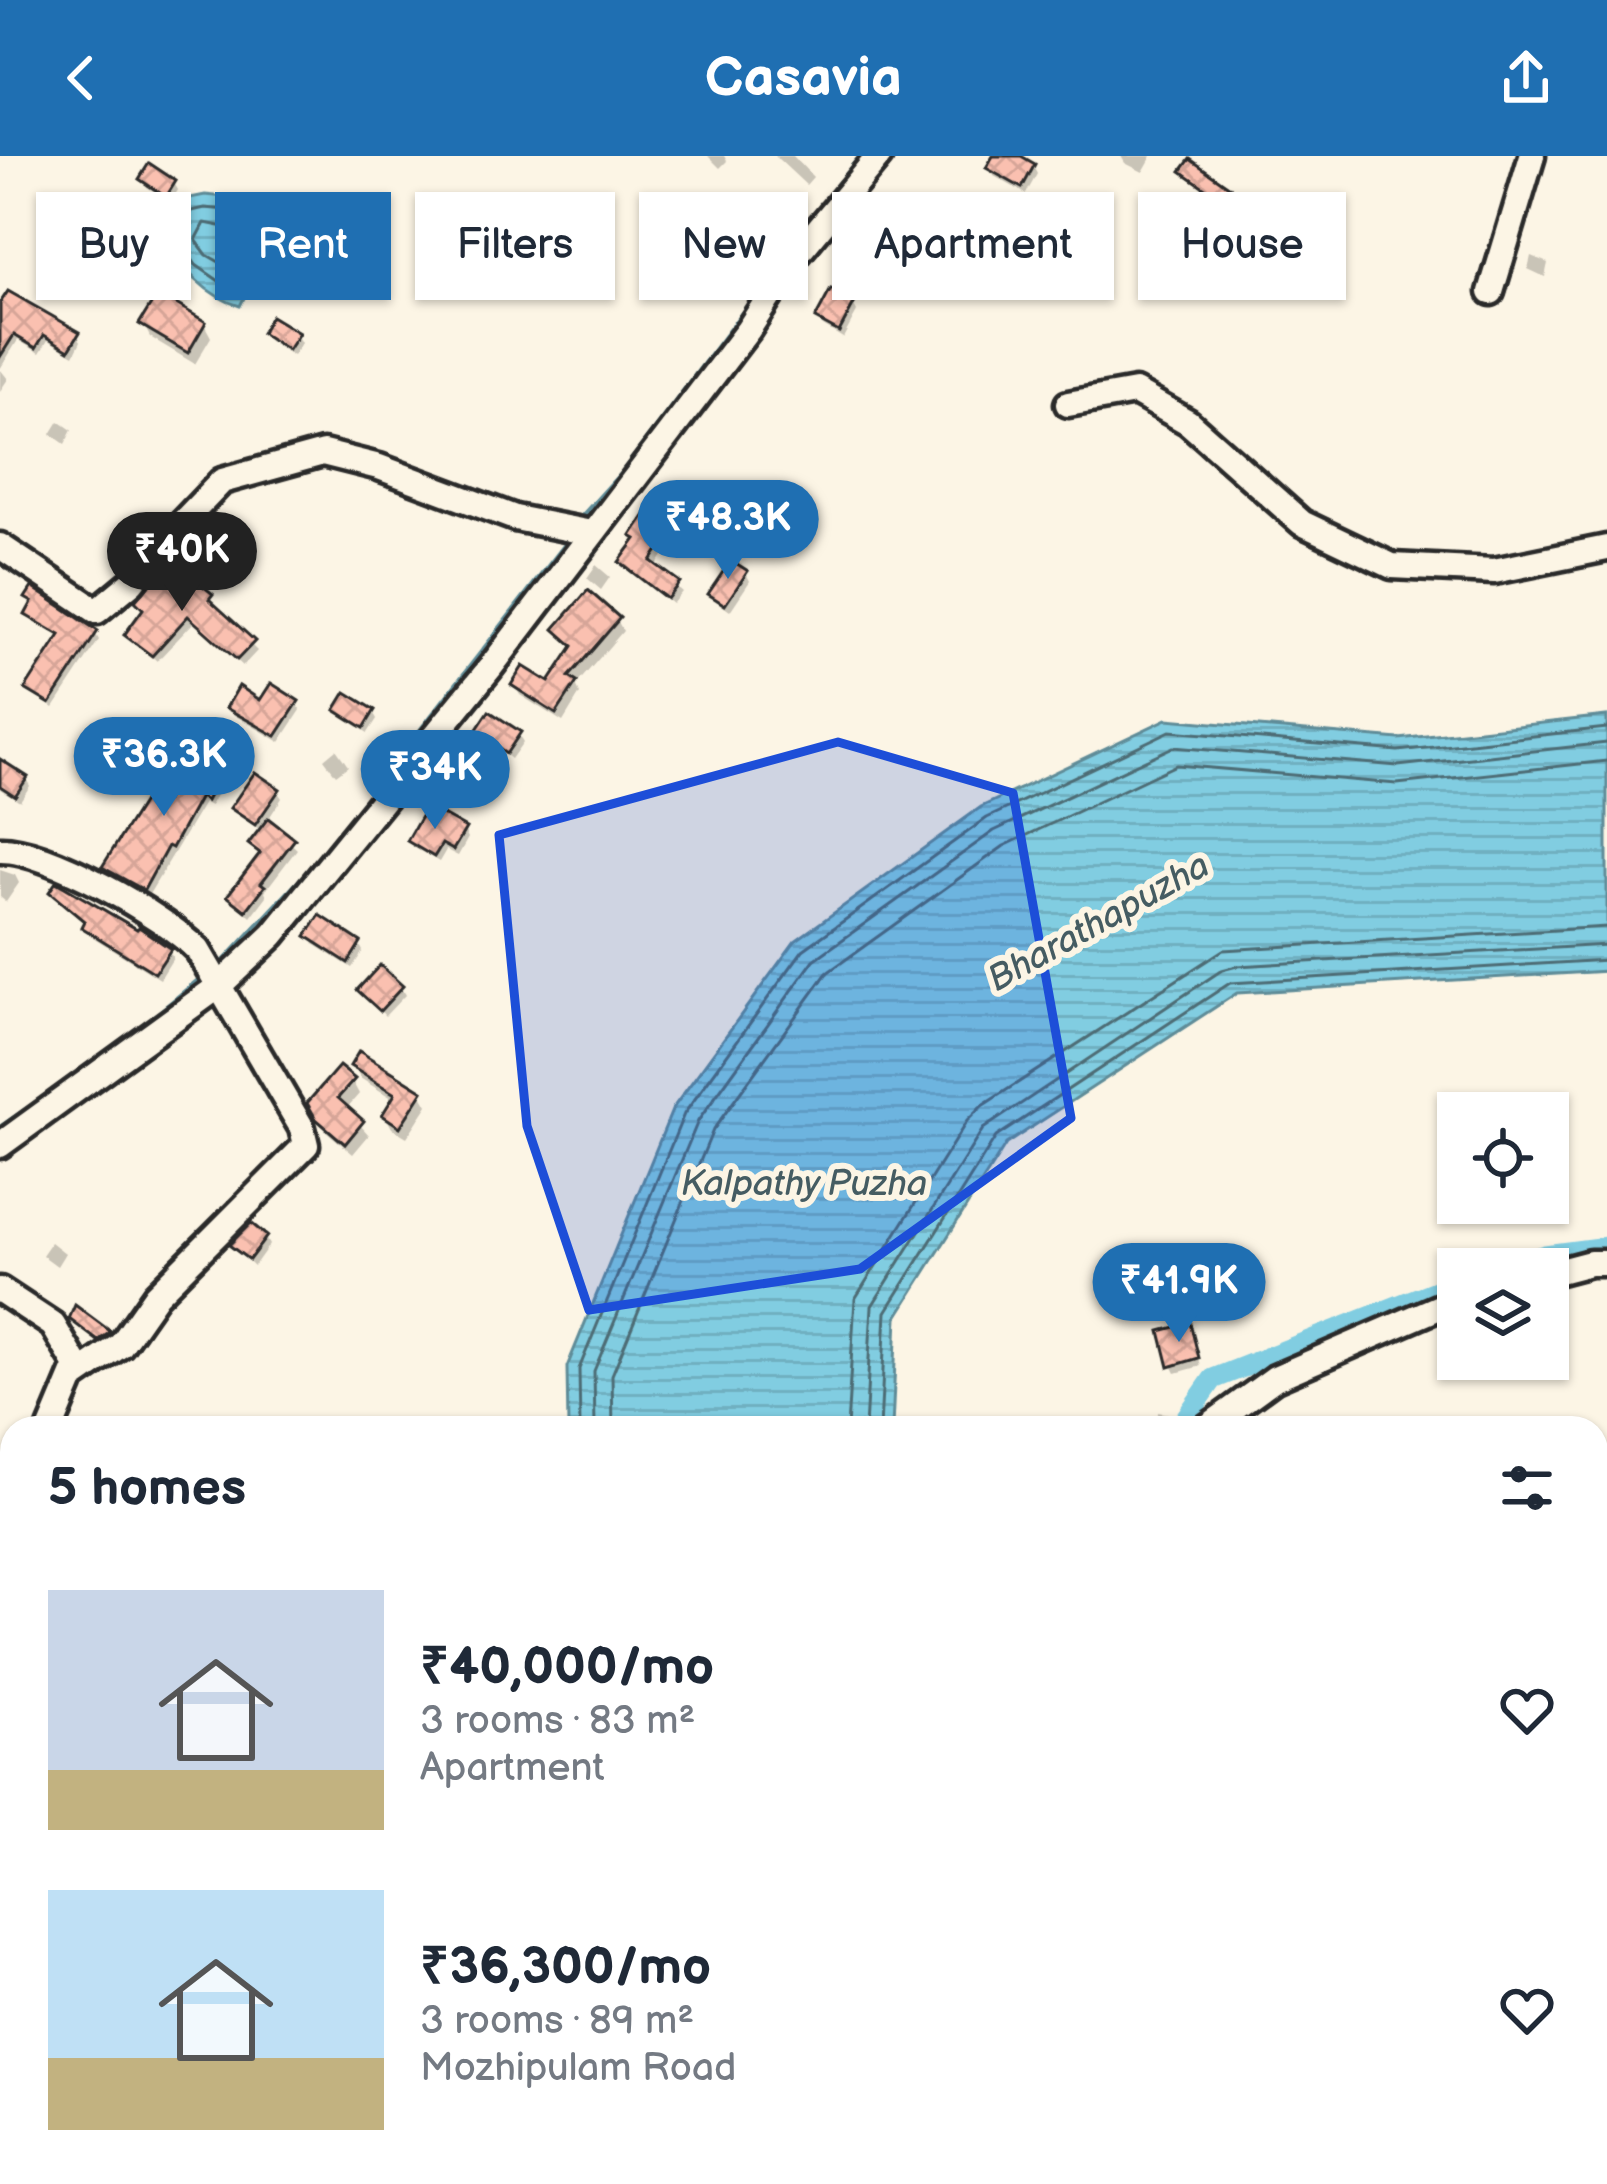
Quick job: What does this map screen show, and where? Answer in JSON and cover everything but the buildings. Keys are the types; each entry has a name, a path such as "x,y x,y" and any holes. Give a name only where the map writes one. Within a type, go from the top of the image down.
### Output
{"street":[{"path":"0,1145 219,986 273,935 426,749 748,330 795,257 879,156"},
{"path":"1491,292 1532,156"},
{"path":"1068,404 1135,392 1188,422 1302,523 1391,566 1494,571 1607,548"},
{"path":"0,546 97,611 132,582 222,482 323,453 379,467 515,518 591,533"},
{"path":"0,850 15,850 68,868 180,932 198,950 302,1128 306,1145 156,1295 122,1345 76,1376 76,1366 53,1325 0,1290"},
{"path":"1569,1268 1607,1263"},
{"path":"1223,1416 1275,1378 1437,1307"},
{"path":"56,1416 76,1366"}],"highlighted area":[{"path":"838,742 1013,793 1071,1118 860,1269 589,1310 527,1126 499,835"}],"water":[{"path":"215,196 215,294 191,275 191,198"},
{"name":"Kalpathy Puzha","path":"1607,716 1607,971 1237,993 1006,1144 897,1317 893,1416 568,1416 567,1367 673,1108 795,941 981,807 1167,719 1399,739"}],"waterway":[{"path":"811,219 861,156"},
{"path":"583,516 623,472 753,300"},
{"path":"334,842 564,547"},
{"path":"224,962 310,870"},
{"path":"135,1033 197,982"},
{"path":"0,1128 71,1079"},
{"path":"1569,1252 1607,1247"},
{"path":"1187,1416 1213,1379 1437,1290"}],"water label":[{"name":"Bharathapuzha","path":"1099,923"}]}
